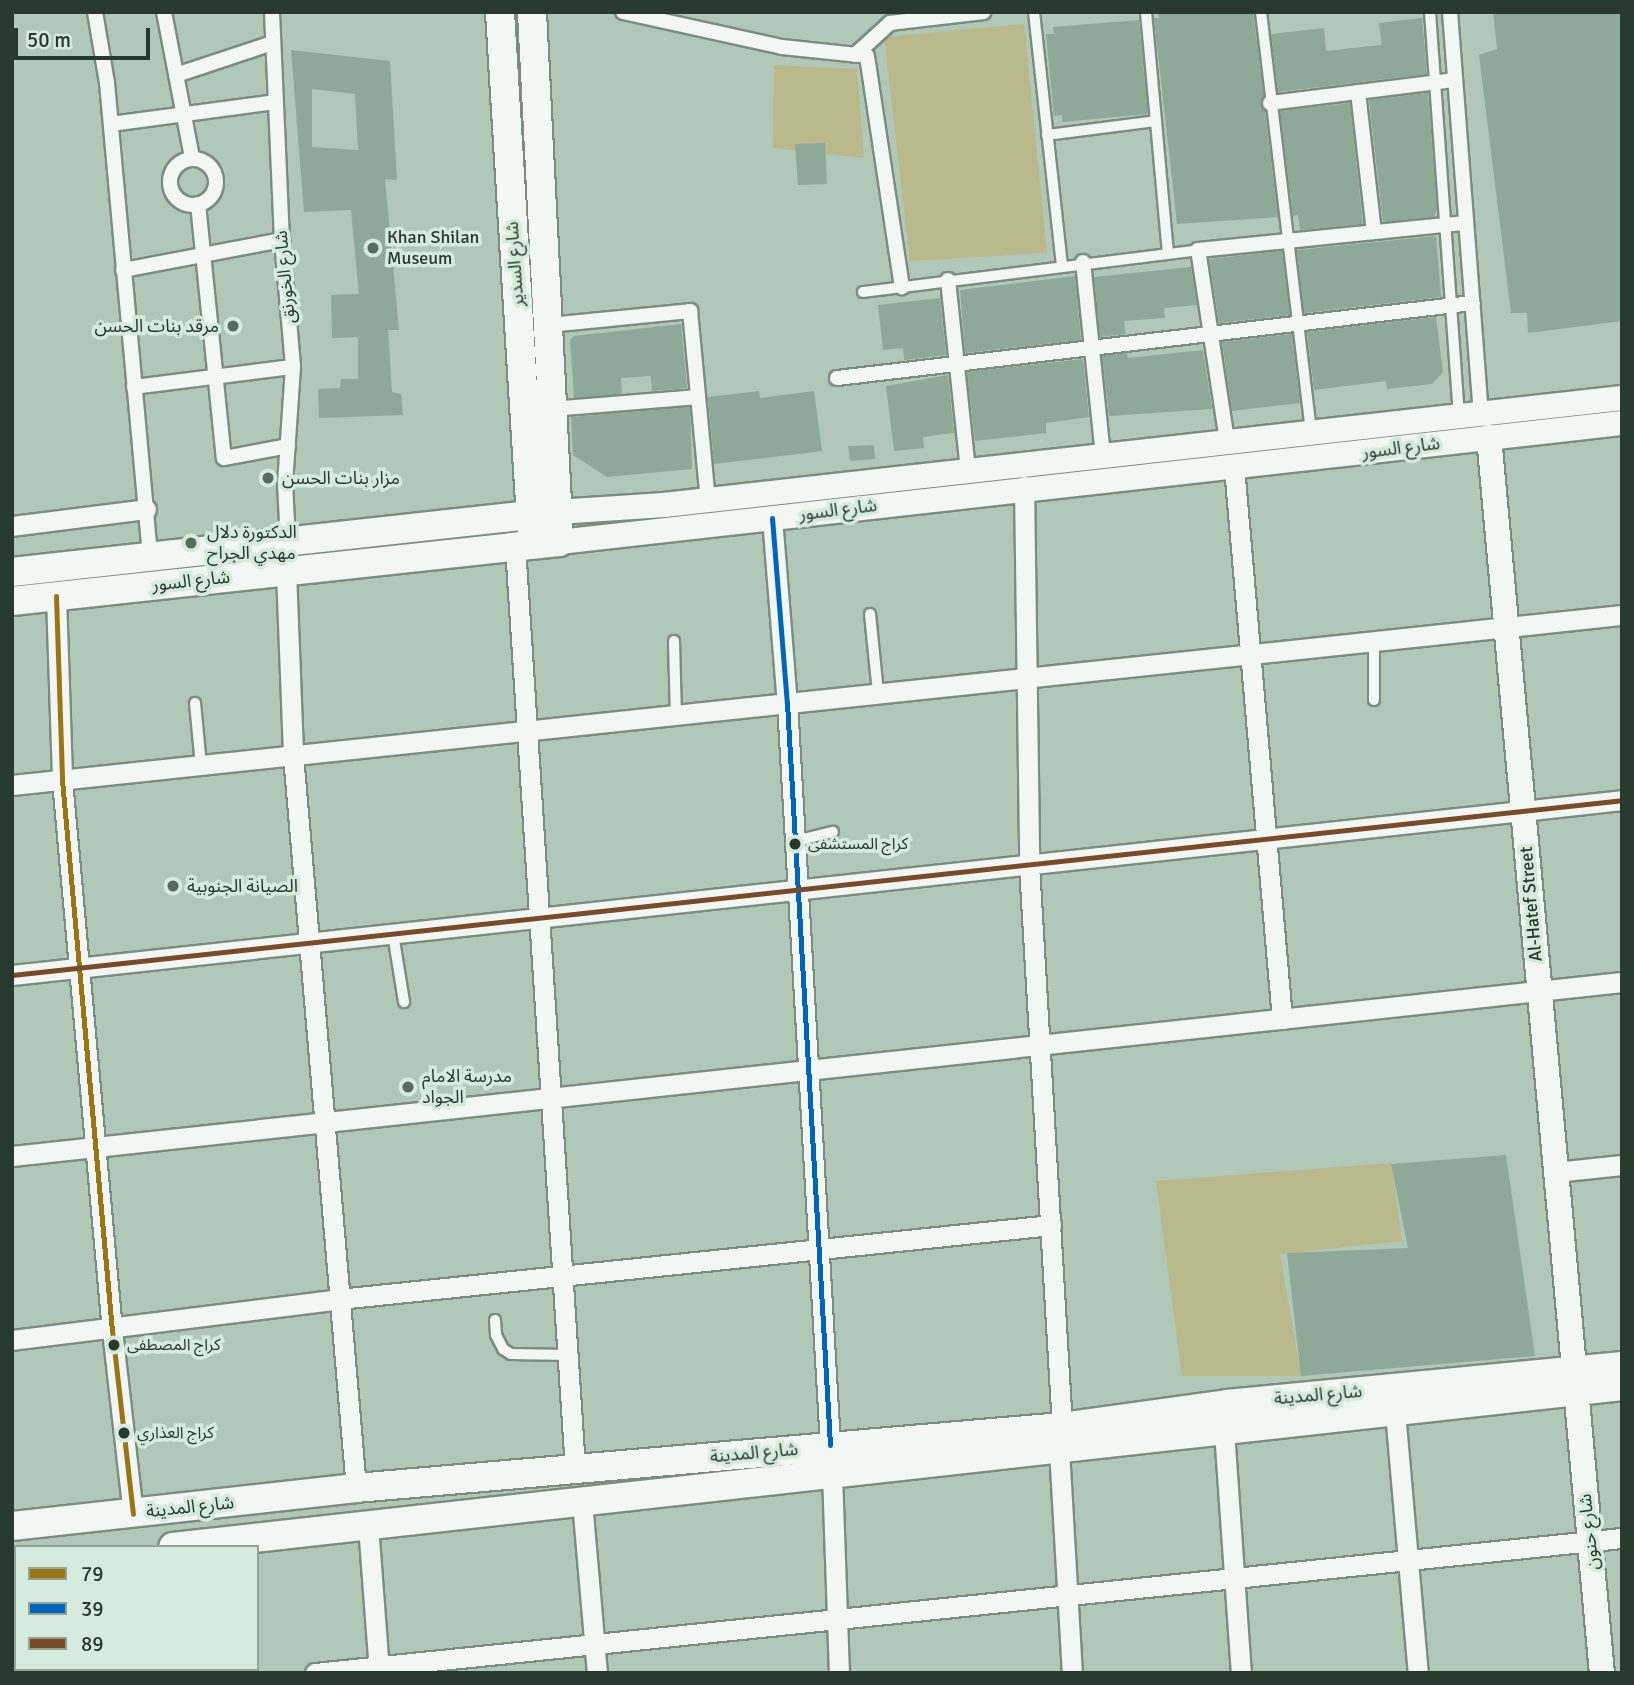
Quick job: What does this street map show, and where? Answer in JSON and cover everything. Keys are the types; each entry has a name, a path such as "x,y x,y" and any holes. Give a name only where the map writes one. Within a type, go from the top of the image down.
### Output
{"main road":[{"name":"شارع السدير","path":"500,12 511,191 544,514"},
{"name":"شارع السدير","path":"533,12 552,409 544,514"},
{"path":"511,191 541,188"},
{"path":"536,544 544,514"},
{"name":"شارع السور","path":"12,572 544,514"},
{"name":"شارع السور","path":"12,601 536,544"},
{"name":"شارع المدينة","path":"12,1525 356,1488 830,1446 1224,1431 1395,1412 1574,1381 1622,1366"},
{"name":"شارع المدينة","path":"191,1545 832,1474 1061,1438 1227,1404 1574,1381 1622,1386"}],"street":[{"path":"96,12 111,124 150,557"},
{"path":"164,12 192,159"},
{"name":"شارع الخورنق","path":"272,12 282,240 293,367 288,446 288,542"},
{"path":"623,12 782,47 867,56 902,287"},
{"path":"855,55 890,23 983,12"},
{"path":"1450,12 1472,303 1470,413 1489,438"},
{"path":"176,75 273,43"},
{"path":"1270,103 1455,80"},
{"path":"1358,92 1374,232"},
{"path":"111,124 275,102"},
{"path":"192,159 206,163 216,175 215,190 198,204 177,198 170,185 173,170 192,159"},
{"path":"198,204 224,458 288,446"},
{"path":"1227,441 1198,250 1466,222"},
{"path":"123,271 282,240"},
{"path":"1083,262 1103,455"},
{"path":"948,280 968,470"},
{"path":"837,378 1472,303"},
{"path":"548,325 690,311 708,500"},
{"path":"134,387 293,367"},
{"path":"552,409 698,397"},
{"name":"شارع السور","path":"544,514 664,505 1622,398"},
{"name":"شارع السور","path":"536,544 1024,486 1234,467 1622,423"},
{"name":"Al-Hatef Street","path":"1489,438 1574,1381"},
{"path":"1234,467 1248,654 1282,1018"},
{"path":"1024,486 1024,678 1029,864 1051,1225 1072,1673"},
{"path":"664,505 667,530"},
{"path":"12,526 146,509"},
{"path":"772,518 796,841 816,1247 830,1446"},
{"path":"536,544 528,730 575,1470"},
{"path":"286,571 293,755 356,1488"},
{"path":"56,596 62,780 112,1330 133,1514"},
{"path":"12,785 1622,615"},
{"path":"12,975 1622,800"},
{"path":"12,1156 1622,982"},
{"path":"1555,1172 1622,1165"},
{"path":"12,1340 112,1330 339,1299 563,1278 816,1247 1051,1225"},
{"name":"شارع حنون","path":"1574,1381 1602,1673"},
{"path":"1395,1412 1419,1673"},
{"path":"1224,1431 1241,1673"},
{"path":"832,1474 839,1673"},
{"path":"582,1502 597,1673"},
{"path":"368,1525 379,1669"},
{"path":"315,1673 379,1669 596,1643 1622,1538"}],"lane":[{"path":"1034,12 1062,265"},
{"path":"1146,12 1168,253"},
{"path":"1261,12 1311,431"},
{"path":"1430,12 1450,306 1470,413"},
{"path":"1047,135 1156,121"},
{"path":"863,292 1083,262 1198,250"},
{"path":"870,614 878,693"},
{"path":"674,641 676,715"},
{"path":"1374,641 1374,700"},
{"path":"195,703 201,765"},
{"path":"796,841 833,832"},
{"path":"393,933 404,1002"},
{"path":"495,1320 496,1335 503,1349 512,1354 567,1355"}],"shaded area":[{"path":"1024,24 1047,253 910,261 884,37"},
{"path":"774,65 857,69 864,158 773,148"},
{"path":"1391,1163 1402,1241 1280,1254 1301,1376 1182,1376 1156,1181"}],"building":[{"path":"1158,12 1253,12 1264,96 1261,105 1265,111 1278,217 1177,224 1154,18 1159,18"},
{"path":"1493,12 1620,12 1622,321 1528,333 1527,313 1511,313 1479,55 1497,49"},
{"path":"1422,18 1427,74 1278,92 1271,34 1324,28 1326,51 1382,45 1379,23"},
{"path":"1139,20 1148,114 1062,122 1062,115 1054,116 1046,34 1054,34 1053,27"},
{"name":"Khan Shilan Museum","path":"291,50 390,61 397,180 385,179 399,330 388,330 392,392 401,394 403,415 319,418 318,389 340,388 341,379 358,379 358,337 332,338 331,295 359,294 351,210 304,212","holes":["312,89 355,94 358,150 312,147"]},
{"path":"1428,93 1437,209 1434,217 1383,222 1369,100"},
{"path":"1350,103 1363,224 1300,230 1298,215 1293,216 1280,111"},
{"path":"825,143 827,184 798,185 795,144"},
{"path":"1436,236 1441,297 1304,313 1297,250"},
{"path":"1282,251 1290,315 1219,323 1209,259"},
{"path":"1191,267 1197,305 1164,308 1165,318 1124,321 1126,334 1100,337 1094,277"},
{"path":"1075,276 1081,340 965,353 960,290"},
{"path":"940,298 946,355 904,360 903,348 883,350 878,305"},
{"path":"1436,317 1443,372 1432,384 1387,389 1386,381 1314,390 1307,332"},
{"path":"681,324 687,388 652,391 651,376 621,378 622,394 574,398 570,340 574,336"},
{"path":"1292,334 1300,403 1232,411 1222,342"},
{"path":"1203,350 1212,409 1109,416 1102,356 1127,353 1128,358"},
{"path":"1083,359 1089,417 1046,423 1046,433 975,441 967,372"},
{"path":"948,375 955,442 954,433 923,437 924,448 894,451 886,386"},
{"path":"759,391 760,398 814,391 822,451 714,464 708,397"},
{"path":"690,407 692,469 607,477 573,455 571,417"},
{"path":"874,445 875,459 850,461 848,446"},
{"path":"1506,1155 1535,1356 1301,1376 1287,1253 1408,1248 1391,1164"}],"transit line":[{"name":"39","path":"772,518 787,703 830,1445"},
{"name":"79","path":"56,596 62,780 112,1330 133,1514"},
{"name":"89","path":"12,975 1622,800"}],"place":[{"name":"Khan Shilan Museum","path":"373,248"},
{"name":"مرقد بنات الحسن","path":"233,326"},
{"name":"مزار بنات الحسن","path":"268,478"},
{"name":"الدكتورة دلال مهدي الجراح","path":"191,543"},
{"name":"كراج المستشفى","path":"795,844"},
{"name":"الصيانة الجنوبية","path":"173,886"},
{"name":"مدرسة الامام الجواد","path":"408,1087"},
{"name":"كراج المصطفى","path":"114,1345"},
{"name":"كراج العذاري","path":"124,1433"}]}
